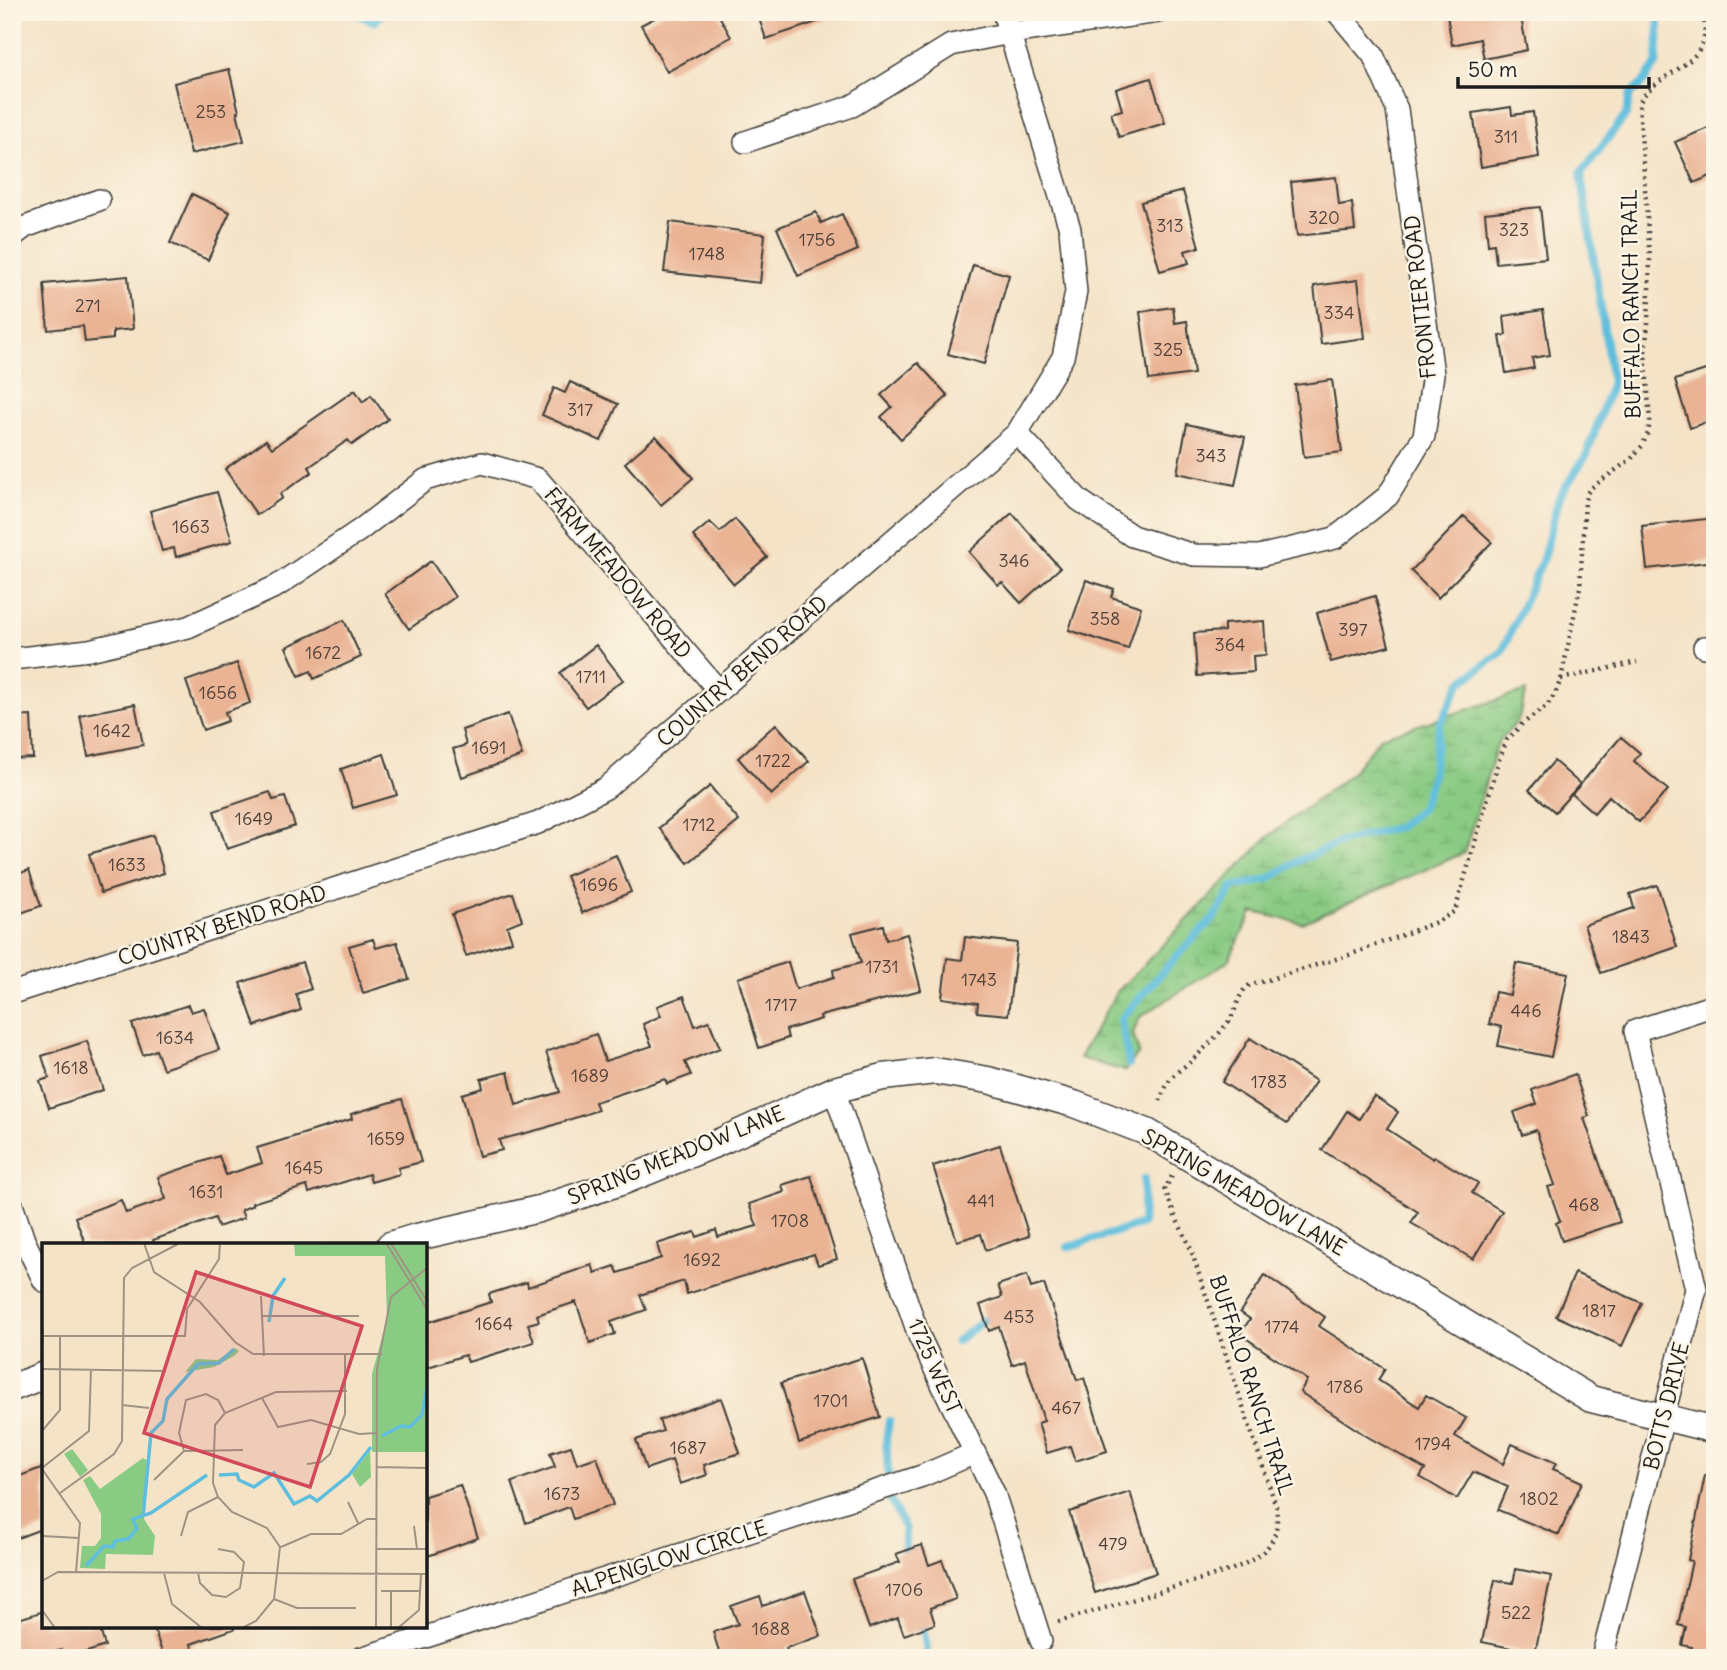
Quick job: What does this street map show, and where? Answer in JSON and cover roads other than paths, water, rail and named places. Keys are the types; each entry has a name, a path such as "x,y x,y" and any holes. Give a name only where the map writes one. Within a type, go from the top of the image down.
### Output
{"street":[{"name":"COUNTRY BEND ROAD","path":"12,993 538,822 606,788 1017,433 1063,357 1076,292 1070,229 1003,12"},
{"path":"745,142 852,106 951,45 1010,33 1158,12"},
{"name":"FRONTIER ROAD","path":"1017,433 1079,499 1132,536 1194,555 1259,556 1335,538 1388,496 1424,436 1433,374 1397,108 1373,55 1337,12"},
{"path":"12,237 25,227 99,200"},
{"name":"FARM MEADOW ROAD","path":"12,659 89,650 188,627 277,586 360,530 425,480 482,463 538,479 719,691"},
{"name":"BOTTS DRIVE","path":"1602,1658 1696,1289 1635,1031 1715,1004"},
{"name":"SPRING MEADOW LANE","path":"397,1243 539,1209 624,1181 715,1144 834,1090 883,1077 935,1071 988,1080 1074,1104 1147,1132 1591,1399 1715,1430"},
{"name":"1725 WEST","path":"834,1090 919,1336 994,1493 1041,1641"},
{"path":"12,1205 24,1240 42,1277"},
{"path":"12,1388 42,1376"},
{"name":"ALPENGLOW CIRCLE","path":"360,1658 922,1476 975,1453"}],"waterway":[{"path":"353,12 375,22 383,12"},
{"path":"1129,1064 1121,1019 1213,919 1233,887 1267,880 1298,861 1341,842 1398,827 1421,809 1431,780 1439,726 1460,683 1502,652 1543,559 1559,497 1587,454 1612,382 1581,173 1626,115 1630,95 1657,63 1657,12"},
{"path":"1068,1247 1142,1224 1144,1179"},
{"path":"957,1341 993,1313"},
{"path":"889,1421 886,1440 890,1499 905,1529 905,1559"},
{"path":"922,1619 928,1658"}]}
